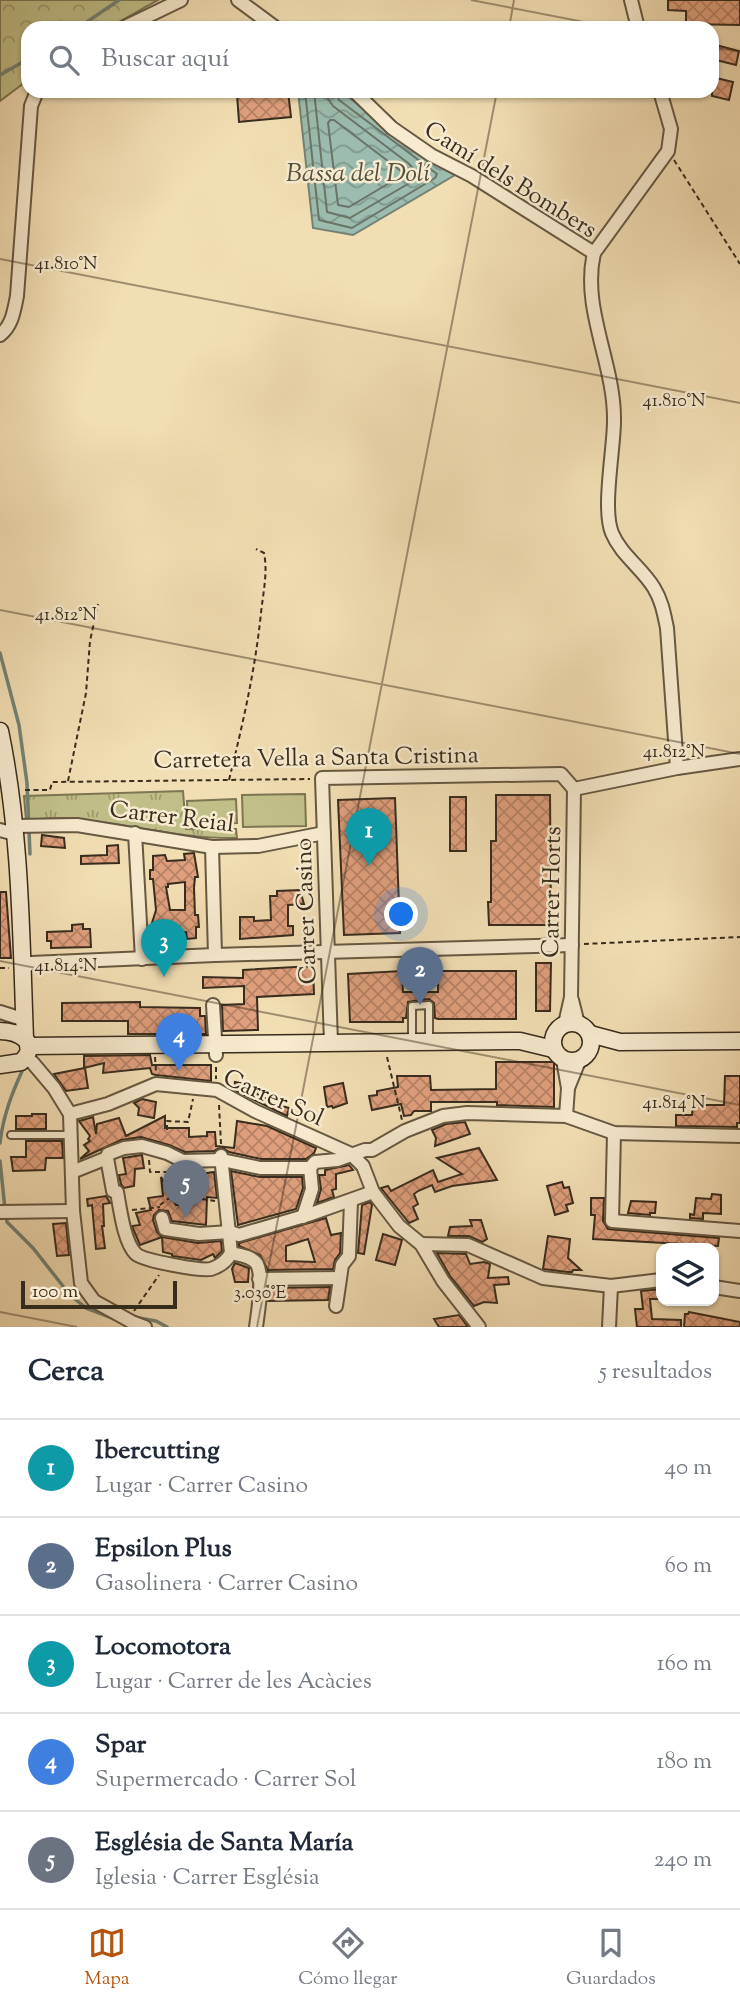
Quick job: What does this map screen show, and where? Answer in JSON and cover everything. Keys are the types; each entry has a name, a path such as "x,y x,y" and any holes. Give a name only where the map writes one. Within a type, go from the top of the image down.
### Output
{"street":[{"path":"138,21 181,0"},
{"path":"238,0 266,21"},
{"path":"631,0 636,21"},
{"path":"0,335 7,330 17,296 31,106 34,98"},
{"name":"Camí dels Bombers","path":"361,98 392,128 431,155 472,176 594,253 589,272 592,300 611,385 614,418 609,508 611,532 628,558 653,586 663,606 677,768"},
{"path":"594,253 668,150 671,128 662,98"},
{"path":"0,731 23,933 21,1012 26,1048 16,1064 0,1065"},
{"path":"574,789 677,768 740,759"},
{"name":"Carretera Vella a Santa Cristina","path":"322,778 561,774 574,789"},
{"name":"Carrer Casino","path":"322,778 331,1043"},
{"name":"Carrer Horts","path":"566,1116 571,1042 574,789"},
{"name":"Carrer Reial","path":"13,829 77,825 212,847 258,846 324,833"},
{"path":"135,833 142,959"},
{"path":"212,847 215,955"},
{"path":"23,969 31,963 328,951 572,945"},
{"path":"213,1005 215,1050"},
{"path":"0,1012 21,1012"},
{"path":"3,1031 21,1012"},
{"path":"3,1031 18,1033 32,1062 54,1088 70,1114 73,1210 81,1283 94,1301 145,1327"},
{"path":"26,1048 215,1050 383,1042 740,1041"},
{"name":"Carrer Sol","path":"70,1114 108,1104 156,1084 218,1092 351,1154 362,1166 373,1192 399,1226 421,1244 443,1280 479,1327"},
{"path":"303,1217 312,1189 310,1168 315,1162 337,1160 372,1150 405,1131 443,1116 467,1113 566,1116 614,1133 740,1136"},
{"path":"614,1133 612,1220 740,1231"},
{"path":"72,1172 124,1148 142,1146 183,1161 221,1158 260,1168 310,1168"},
{"path":"362,1166 372,1150"},
{"path":"107,1158 124,1227 136,1254 164,1264 208,1270 227,1261 231,1253 221,1158"},
{"path":"161,1212 165,1229 199,1234 230,1232 239,1235 303,1217 373,1192"},
{"path":"337,1306 342,1265 349,1256 351,1201"},
{"path":"0,1212 73,1210"},
{"path":"421,1244 468,1245 543,1278 611,1286 656,1281"},
{"path":"231,1253 251,1258 257,1265 260,1303 256,1327"},
{"path":"259,1279 340,1278"},
{"path":"609,1327 611,1286"},
{"path":"719,1288 740,1291"}],"lane":[{"path":"418,949 419,977"},
{"path":"412,1042 412,1006 429,1006 429,1042"},
{"path":"12,1135 72,1135"}],"path":[{"path":"668,150 740,264"},
{"path":"229,781 254,677 266,565 264,553 256,549"},
{"path":"68,782 86,692 90,641 98,604"},
{"name":"Carretera Vella a Santa Cristina","path":"16,789 50,790 52,782 322,778"},
{"path":"572,945 740,937"},
{"path":"383,1042 405,1131"},
{"path":"215,1050 221,1158"},
{"path":"167,1130 167,1121 188,1122 193,1102"},
{"path":"148,1156 150,1172 172,1171 185,1177 187,1189 184,1191"},
{"path":"128,1211 161,1212 173,1196 172,1171"},
{"path":"198,1185 201,1185 202,1199 226,1203"},
{"path":"173,1196 174,1199 185,1200 183,1186"},
{"path":"120,1315 132,1313 156,1281"}],"green space":[{"path":"0,0 158,0 120,21 21,21 21,85 0,101"},
{"path":"183,791 186,829 236,829 237,838 193,836 64,818 26,820 24,796"},
{"path":"305,794 306,826 243,827 242,795"},
{"path":"236,799 237,823 188,825 187,801"}],"water":[{"name":"Bassa del Dolí","path":"299,98 350,98 426,159 455,175 353,235 313,228"}],"building":[{"path":"668,0 740,0 740,25 719,25 719,21 686,21 686,11 668,10"},
{"path":"719,46 739,51 736,65 719,61"},
{"path":"719,79 733,82 729,100 719,98"},
{"path":"237,98 289,98 291,117 239,122"},
{"path":"496,795 550,795 551,925 489,925 491,841 496,841"},
{"path":"450,797 466,797 466,851 450,851"},
{"path":"395,798 400,933 344,935 338,800"},
{"path":"42,835 64,838 65,848 41,846"},
{"path":"118,845 119,863 81,864 81,856 107,855 107,846"},
{"path":"194,853 198,877 195,877 194,888 195,915 198,915 199,927 196,927 196,938 187,939 186,932 157,939 152,923 156,910 153,879 150,879 153,856 165,855 167,861 185,860 184,854","holes":["185,882 185,910 170,910 166,887 168,884"]},
{"path":"300,890 304,904 288,905 288,926 293,926 293,935 240,939 240,917 254,917 254,921 271,920 270,896 277,896 277,891"},
{"path":"0,892 6,892 11,958 0,958"},
{"path":"83,924 83,929 90,929 91,947 51,948 51,941 47,941 47,932 72,931 72,925"},
{"path":"536,963 551,963 550,1011 536,1011"},
{"path":"313,966 314,994 257,997 258,1030 223,1031 222,1005 244,1004 244,986 203,988 203,977 243,978 243,970"},
{"path":"402,971 403,992 438,992 438,971 516,971 516,1019 438,1019 435,1018 434,1003 429,999 408,1002 403,1022 350,1022 348,974"},
{"path":"140,1002 140,1007 200,1008 200,1016 205,1016 206,1034 197,1034 197,1023 177,1024 178,1034 128,1034 128,1021 62,1021 62,1003"},
{"path":"150,1055 152,1065 211,1065 211,1081 156,1075 152,1074 150,1068 103,1073 104,1063 84,1068 84,1056"},
{"path":"496,1062 554,1062 554,1107 497,1105 497,1102 431,1102 431,1111 414,1111 411,1115 404,1116 401,1104 372,1110 369,1096 377,1095 377,1091 398,1087 397,1076 430,1076 431,1090 496,1089"},
{"path":"85,1068 88,1088 66,1091 54,1074"},
{"path":"725,1076 740,1076 740,1123 737,1123 737,1127 676,1126 676,1115 692,1115 693,1105 724,1105"},
{"path":"235,1082 259,1087 258,1092 251,1091 271,1101 270,1103 289,1108 287,1116 234,1090"},
{"path":"343,1083 347,1103 333,1108 327,1107 324,1087"},
{"path":"142,1099 156,1102 154,1118 138,1115 139,1108 134,1103"},
{"path":"46,1114 46,1129 16,1129 16,1116"},
{"path":"165,1116 165,1128 189,1128 189,1137 207,1136 207,1132 215,1132 216,1146 234,1148 237,1121 267,1126 316,1148 306,1159 261,1159 229,1152 221,1147 214,1151 185,1152 141,1137 121,1140 80,1159 89,1151 84,1145 90,1141 90,1136 79,1121 93,1117 96,1134 97,1124 119,1118 126,1136"},
{"path":"465,1122 470,1134 435,1146 436,1138 432,1130 446,1124"},
{"path":"26,1141 62,1141 63,1158 46,1158 45,1170 13,1171 11,1157 26,1157"},
{"path":"479,1148 497,1180 452,1186 435,1192 432,1185 418,1191 414,1194 418,1204 413,1207 418,1219 409,1223 381,1188 388,1186 391,1191 433,1170 438,1182 462,1174 437,1158"},
{"path":"142,1155 144,1168 135,1169 134,1186 124,1188 119,1175 126,1174 123,1158"},
{"path":"349,1165 353,1170 336,1174 336,1189 332,1190 334,1197 317,1203 321,1189 319,1175 325,1175 325,1170"},
{"path":"231,1171 260,1177 302,1177 303,1188 296,1209 238,1225"},
{"path":"214,1172 217,1198 207,1197 206,1225 172,1221 168,1211 159,1210 153,1220 162,1237 140,1245 132,1226 140,1225 136,1213 151,1210 148,1198 163,1196 161,1177 176,1205 192,1205 188,1176"},
{"path":"562,1182 564,1188 569,1187 573,1203 566,1205 568,1211 555,1215 547,1186"},
{"path":"712,1194 721,1195 721,1214 703,1213 703,1219 690,1218 690,1214 694,1215 696,1198 711,1199"},
{"path":"106,1196 110,1203 103,1204 105,1248 96,1249 92,1205 88,1206 87,1199"},
{"path":"591,1198 604,1198 603,1221 608,1229 719,1238 718,1243 593,1239 595,1215 591,1215"},
{"path":"631,1201 656,1202 655,1213 628,1213"},
{"path":"370,1202 372,1205 364,1254 358,1253 362,1205"},
{"path":"326,1218 331,1235 341,1233 340,1253 333,1269 268,1270 260,1255 239,1246 239,1243","holes":["308,1239 315,1262 286,1261 286,1246"]},
{"path":"470,1220 481,1220 487,1239 482,1242 469,1236 448,1236 450,1227 472,1226"},
{"path":"66,1223 69,1255 57,1256 53,1224"},
{"path":"383,1234 402,1240 395,1265 376,1260"},
{"path":"548,1236 570,1239 568,1258 581,1270 567,1272 543,1269"},
{"path":"162,1237 198,1243 221,1241 222,1251 215,1258 213,1254 201,1260 172,1256 163,1252"},
{"path":"437,1253 466,1254 470,1264 490,1264 488,1278 508,1277 509,1284 494,1285 497,1303 484,1302 474,1306 450,1276"},
{"path":"235,1263 249,1268 248,1282 235,1282 232,1269"},
{"path":"330,1287 328,1300 268,1301 269,1288"},
{"path":"656,1290 656,1299 650,1299 652,1319 681,1320 681,1327 637,1327 635,1309 643,1309 641,1291"},
{"path":"689,1312 740,1322 740,1327 684,1327 685,1314"},
{"path":"459,1315 468,1327 439,1327 434,1319"}],"waterway":[{"path":"88,21 119,0"},
{"path":"0,75 21,63"},
{"path":"0,653 19,725 27,783 30,854"},
{"path":"0,1143 8,1105 23,1069"},
{"path":"0,1161 5,1209"},
{"path":"6,1216 7,1222 33,1248 70,1295 86,1308 115,1319"},
{"path":"133,1317 156,1321 167,1327"}],"place":[{"name":"Ibercutting","path":"369,866"},
{"name":"Locomotora","path":"164,977"},
{"name":"Epsilon Plus","path":"420,1005"},
{"name":"Spar","path":"179,1071"},
{"name":"Església de Santa María","path":"186,1218"}]}
